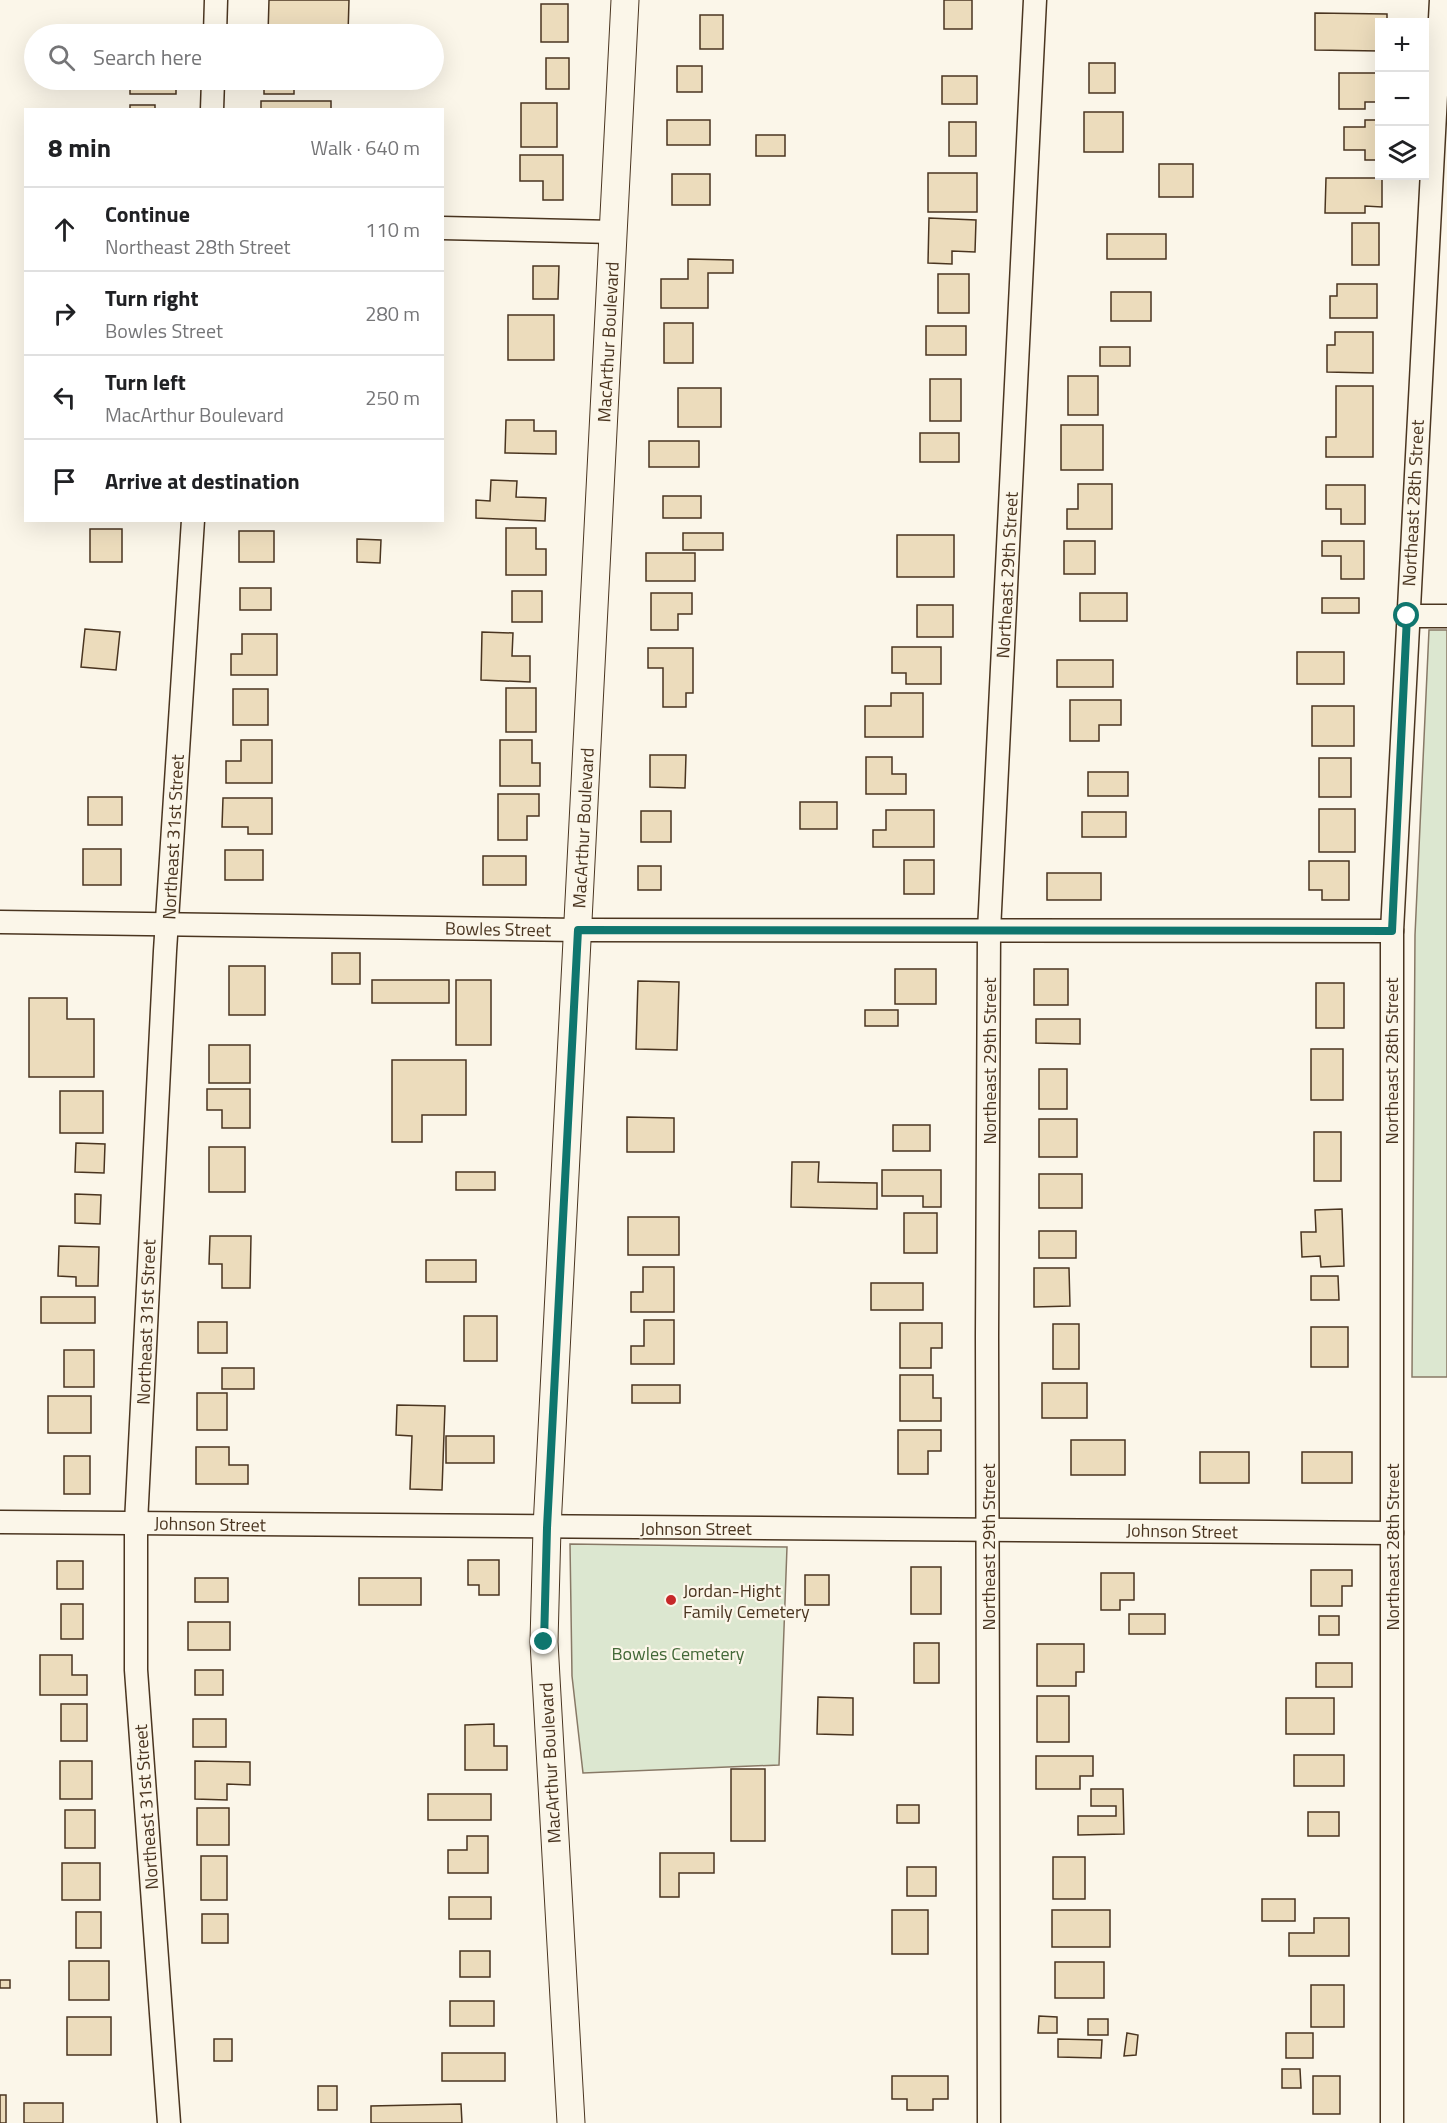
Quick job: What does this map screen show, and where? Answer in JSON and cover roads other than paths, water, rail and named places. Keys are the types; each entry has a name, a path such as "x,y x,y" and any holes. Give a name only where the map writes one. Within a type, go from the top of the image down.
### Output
{"main road":[{"name":"MacArthur Boulevard","path":"571,2123 545,1665 547,1528 625,0"}],"street":[{"path":"215,24 216,0"},
{"name":"Northeast 29th Street","path":"989,2123 989,931 1035,0"},
{"name":"Northeast 28th Street","path":"1392,2123 1392,931 1441,0"},
{"path":"212,108 213,90"},
{"path":"444,228 613,232"},
{"name":"Northeast 31st Street","path":"169,2123 136,1670 136,1523 147,1279 183,650 193,522"},
{"path":"1407,616 1447,616"},
{"name":"Bowles Street","path":"0,922 578,930 1392,931"},
{"name":"Johnson Street","path":"0,1522 1392,1533"}],"place":[{"name":"Jordan-Hight Family Cemetery","path":"671,1600"}],"park label":[{"name":"Bowles Cemetery","path":"678,1653"}]}
